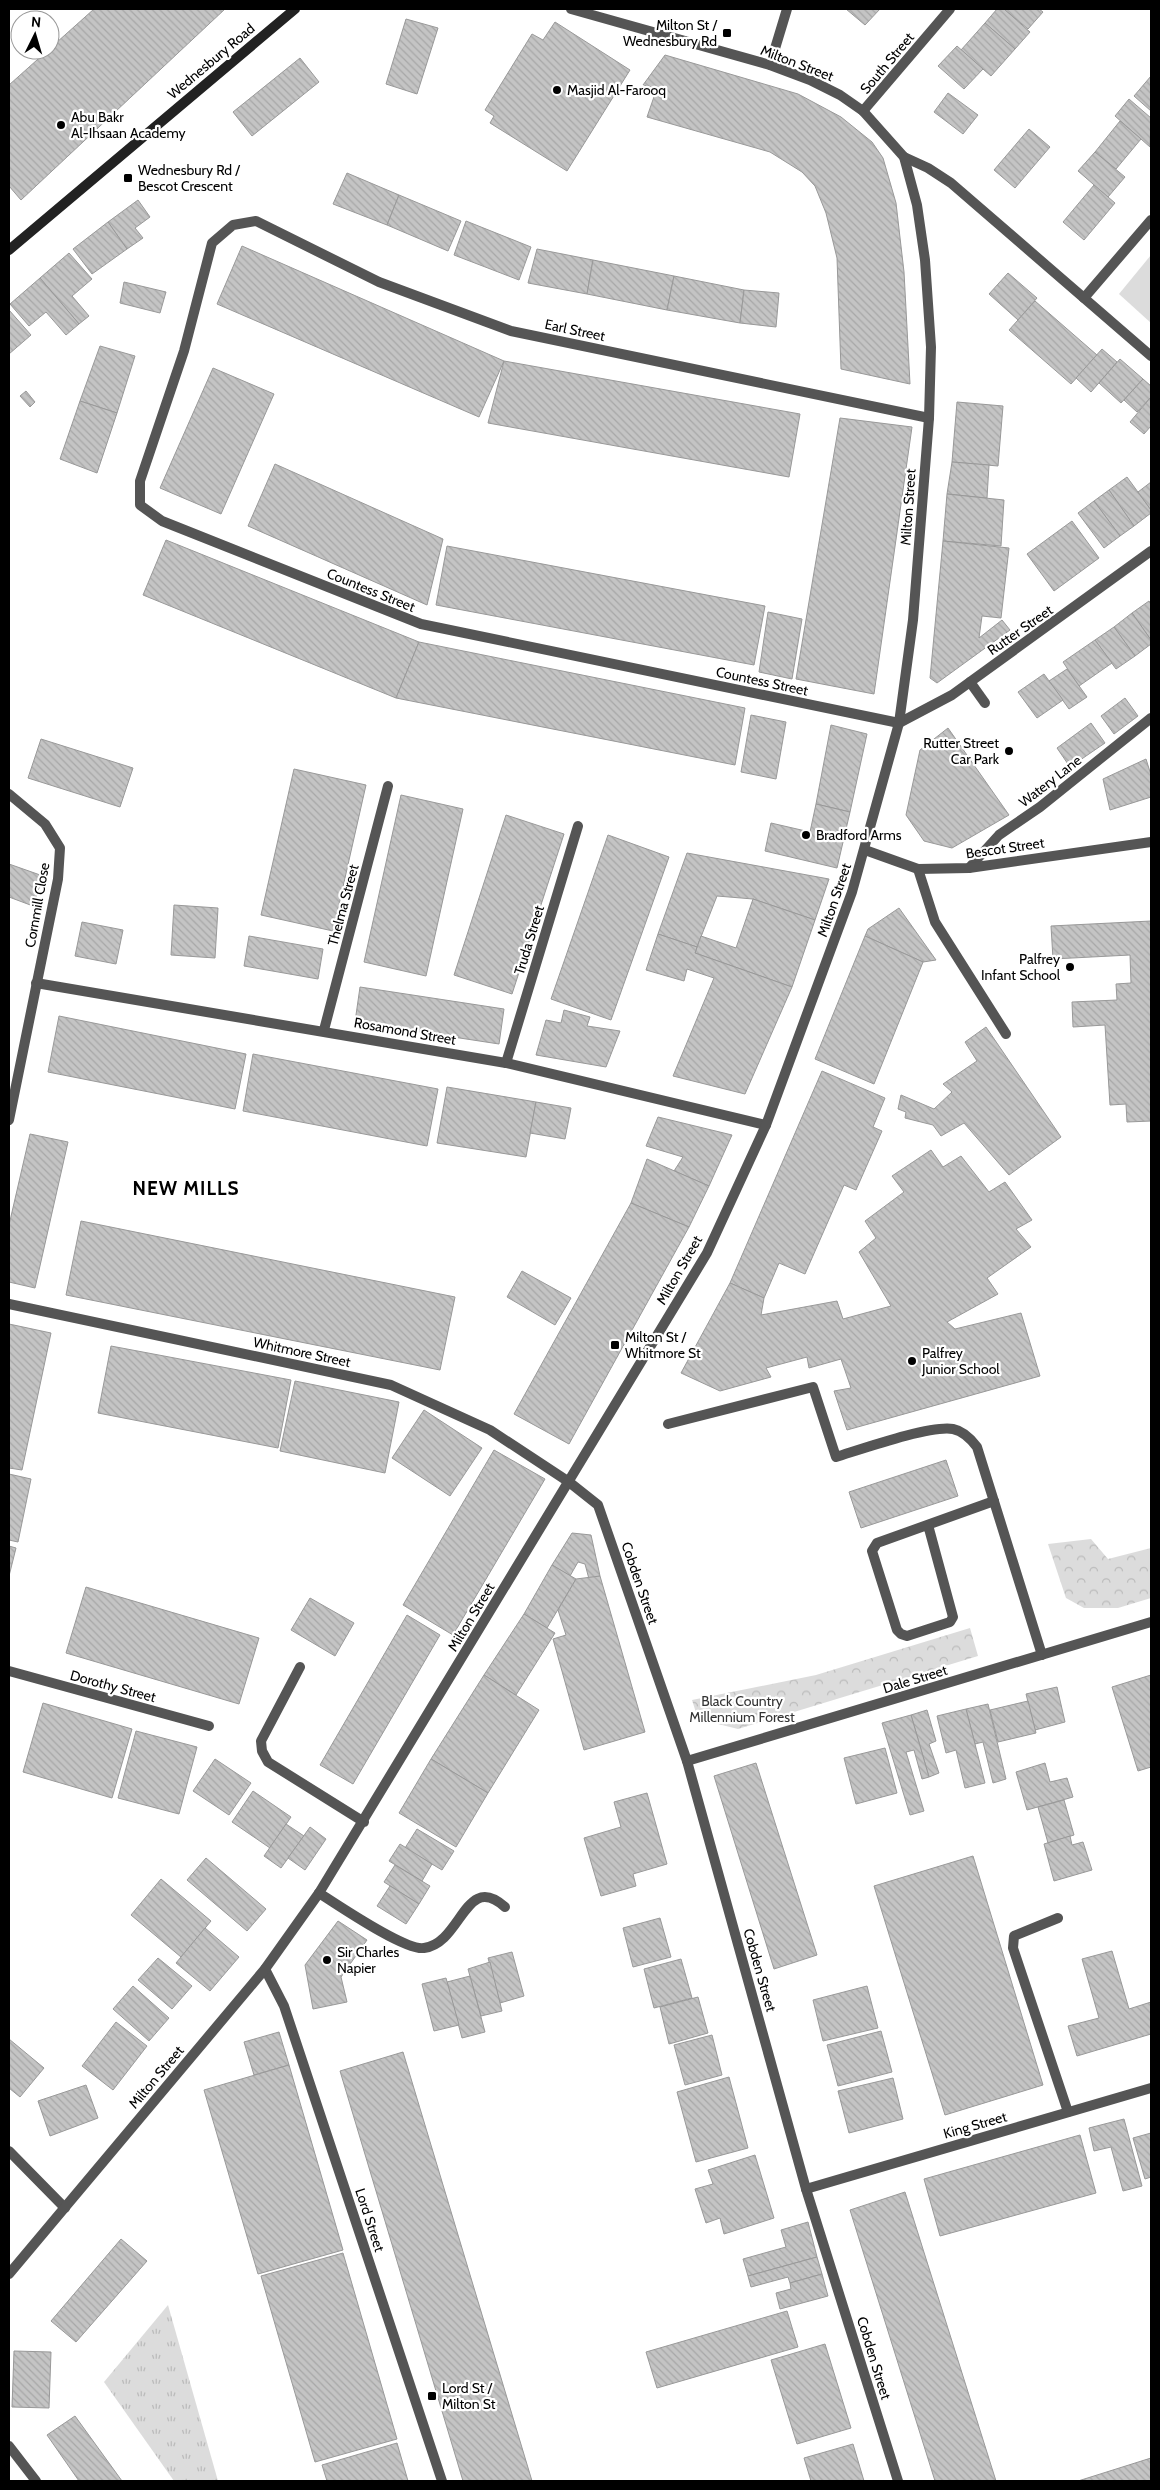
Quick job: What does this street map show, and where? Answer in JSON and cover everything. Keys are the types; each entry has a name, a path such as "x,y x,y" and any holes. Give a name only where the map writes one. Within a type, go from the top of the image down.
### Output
{"street":[{"name":"Wednesbury Road","path":"9,250 294,9"},
{"name":"Milton Street","path":"9,2274 265,1969 319,1893 364,1822 707,1253 766,1125 840,926 865,850 899,723 913,620 929,418 930,347 925,260 917,205 904,157 863,111 840,95 810,80 770,65 572,9"},
{"path":"770,65 787,9"},
{"name":"South Street","path":"863,111 950,9"},
{"path":"904,157 928,168 951,183 1151,356"},
{"path":"1084,298 1151,220"},
{"name":"Earl Street","path":"233,224 256,221 379,282 511,331 929,418"},
{"name":"Countess Street","path":"233,224 212,243 184,351 140,481 140,505 162,521 421,624 899,723"},
{"name":"Rutter Street","path":"899,723 952,695 1151,551"},
{"path":"970,682 985,702"},
{"name":"Watery Lane","path":"969,868 999,835 1048,794 1151,718"},
{"name":"Thelma Street","path":"324,1030 388,786"},
{"name":"Cornmill Close","path":"9,794 45,824 60,848 58,879 9,1120"},
{"name":"Truda Street","path":"506,1063 578,826"},
{"name":"Bescot Street","path":"865,850 918,869 969,868 1151,842"},
{"path":"918,869 935,922 1006,1034"},
{"name":"Rosamond Street","path":"36,983 324,1030 506,1063 766,1125"},
{"name":"Whitmore Street","path":"9,1304 391,1386 490,1430 569,1482"},
{"path":"668,1424 813,1387 836,1457 934,1429 956,1429 971,1439 977,1447 1042,1655"},
{"name":"Cobden Street","path":"569,1482 598,1505 687,1761 806,2189 898,2481"},
{"path":"928,1525 953,1617 950,1622 907,1636 896,1630 872,1552 877,1543 994,1501"},
{"name":"Dale Street","path":"687,1761 1151,1622"},
{"path":"300,1667 261,1741 262,1751 268,1762 364,1822"},
{"name":"Dorothy Street","path":"9,1671 209,1726"},
{"path":"319,1893 405,1945 423,1948 440,1942 452,1930 471,1901 483,1895 495,1898 505,1907"},
{"path":"1058,1918 1014,1936 1013,1948 1068,2112"},
{"name":"Lord Street","path":"265,1969 284,2006 442,2481"},
{"name":"King Street","path":"806,2189 1151,2088"},
{"path":"9,2151 65,2208"},
{"path":"9,2446 36,2481"}],"green space":[{"path":"1151,255 1151,323 1119,294"},
{"path":"1091,1539 1108,1559 1151,1548 1151,1598 1118,1608 1084,1608 1066,1598 1048,1544"},
{"name":"Black Country Millennium Forest","path":"970,1628 978,1656 738,1729 698,1719 692,1700 816,1675"},
{"path":"168,2305 218,2481 174,2481 104,2382"}],"building":[{"name":"Abu Bakr Al-Ihsaan Academy","path":"94,9 225,9 21,200 9,186 9,85 37,60 60,60 60,39"},
{"path":"846,9 880,9 865,25"},
{"path":"997,9 1004,9 1030,32 1015,49 985,23"},
{"path":"1004,9 1039,9 1043,12 1028,29"},
{"path":"406,19 438,28 417,94 386,84"},
{"name":"Masjid Al-Farooq","path":"555,22 630,70 567,171 490,123 494,116 485,110 532,34 543,40"},
{"path":"985,23 1015,49 991,76 961,50"},
{"path":"957,46 983,69 964,89 938,66"},
{"path":"665,55 798,94 841,117 872,142 883,158 896,203 904,272 910,384 841,369 837,258 826,213 815,186 802,172 770,152 647,117 657,88 643,85"},
{"path":"300,58 319,82 252,136 233,112"},
{"path":"1151,76 1151,111 1134,96"},
{"path":"948,93 978,115 963,134 934,112"},
{"path":"1129,99 1151,118 1150,147 1115,116"},
{"path":"1120,121 1141,139 1116,169 1095,152"},
{"path":"1029,129 1050,147 1015,188 994,170"},
{"path":"1095,152 1125,177 1108,197 1078,171"},
{"path":"347,173 399,195 387,225 333,204"},
{"path":"1094,185 1115,203 1084,240 1063,222"},
{"path":"399,195 461,221 448,251 387,225"},
{"path":"138,200 150,217 135,228 143,238 127,249 108,222"},
{"path":"466,221 531,247 519,280 454,255"},
{"path":"108,222 127,249 92,274 73,249"},
{"path":"242,246 504,361 479,417 217,304"},
{"path":"537,249 593,260 587,294 528,283"},
{"path":"69,253 92,279 72,296 89,316 79,324 40,278"},
{"path":"593,260 674,276 667,310 587,294"},
{"path":"1008,273 1037,298 1018,320 989,294"},
{"path":"674,276 744,290 740,323 667,310"},
{"path":"40,278 79,324 66,335 46,312 29,326 10,304"},
{"path":"124,282 166,292 160,313 120,303"},
{"path":"744,290 779,293 776,327 740,323"},
{"path":"1035,301 1097,355 1071,384 1009,330"},
{"path":"9,310 31,335 9,354"},
{"path":"100,346 135,356 117,413 80,401"},
{"path":"1102,349 1117,362 1091,392 1076,378"},
{"path":"1120,359 1143,379 1121,403 1099,383"},
{"path":"504,361 800,414 789,477 488,423"},
{"path":"213,368 274,394 221,514 160,488"},
{"path":"1143,379 1151,386 1151,397 1137,412 1124,400"},
{"path":"26,391 35,402 30,407 20,396"},
{"path":"1151,397 1151,426 1144,434 1130,422"},
{"path":"80,401 117,413 97,473 60,459"},
{"path":"957,402 1003,406 998,466 952,462"},
{"path":"840,418 912,427 874,694 796,679"},
{"path":"952,462 989,465 987,498 947,494"},
{"path":"275,464 443,539 427,605 248,526"},
{"path":"1127,477 1151,510 1151,513 1134,526 1109,490"},
{"path":"1151,482 1151,510 1138,492"},
{"path":"1109,490 1134,526 1120,536 1094,501"},
{"path":"947,494 1004,500 1001,546 943,541"},
{"path":"1094,501 1120,536 1104,548 1078,513"},
{"path":"1072,521 1099,558 1054,591 1027,554"},
{"path":"166,540 419,642 396,698 143,595"},
{"path":"943,541 1009,548 1001,618 982,616 979,638 1002,620 1010,630 937,683 930,678"},
{"path":"447,546 765,606 754,665 436,605"},
{"path":"1149,601 1151,604 1151,640 1132,613"},
{"path":"768,612 802,619 792,679 759,672"},
{"path":"1132,613 1151,640 1151,644 1135,656 1114,627"},
{"path":"1114,627 1135,656 1116,669 1095,640"},
{"path":"1095,640 1112,663 1079,686 1063,662"},
{"path":"419,642 745,708 735,765 396,698"},
{"path":"1067,669 1087,697 1069,709 1049,681"},
{"path":"1044,674 1063,700 1037,718 1018,692"},
{"path":"1125,698 1138,716 1114,734 1101,716"},
{"path":"751,715 786,722 776,779 741,772"},
{"path":"1091,723 1105,743 1070,767 1057,748"},
{"path":"831,725 867,734 850,812 816,804"},
{"path":"948,728 1009,815 952,848 924,841 906,815 920,750"},
{"path":"41,739 133,768 120,807 28,778"},
{"path":"1146,759 1151,775 1151,797 1110,810 1103,779"},
{"path":"294,769 366,785 333,931 261,915"},
{"path":"401,795 463,809 426,976 364,962"},
{"name":"Bradford Arms","path":"816,804 850,812 837,868 765,851 771,823 810,832"},
{"path":"506,815 564,834 512,994 454,975"},
{"path":"608,835 669,857 611,1020 551,999"},
{"path":"687,853 829,879 815,920 753,899 717,896 697,947 658,934"},
{"path":"9,864 43,876 33,906 9,897"},
{"path":"753,899 815,920 792,987 695,953 701,936 736,948"},
{"path":"174,905 218,908 215,958 171,955"},
{"path":"899,908 936,960 923,962 865,936 868,929"},
{"path":"1151,921 1151,1121 1127,1122 1126,1104 1110,1105 1105,1025 1073,1027 1072,1002 1117,1000 1116,984 1131,983 1130,955 1053,959 1051,926"},
{"path":"82,922 123,930 116,964 75,956"},
{"path":"658,934 697,947 695,953 792,987 745,1094 673,1076 714,978 687,969 684,981 646,970"},
{"path":"249,936 323,949 318,979 244,966"},
{"path":"865,936 923,962 874,1084 815,1059"},
{"path":"360,987 504,1009 499,1044 355,1022"},
{"path":"564,1010 590,1017 587,1026 620,1031 606,1067 536,1055 546,1020 561,1023"},
{"path":"59,1016 246,1054 235,1109 48,1072"},
{"path":"986,1027 1061,1137 1009,1175 964,1123 941,1136 933,1125 905,1118 906,1112 898,1109 901,1095 934,1109 952,1092 943,1084 977,1061 965,1042"},
{"path":"253,1054 438,1089 427,1146 243,1111"},
{"path":"822,1071 885,1098 873,1127 882,1131 856,1190 844,1185 805,1274 779,1263 764,1298 730,1283"},
{"path":"447,1087 536,1102 526,1157 437,1143"},
{"path":"536,1102 571,1108 565,1139 530,1133"},
{"path":"658,1117 732,1135 709,1186 674,1171 683,1157 646,1146"},
{"path":"30,1134 68,1142 35,1288 9,1282 9,1225"},
{"path":"931,1150 943,1167 961,1156 989,1192 1005,1182 1032,1220 1016,1229 1031,1247 987,1278 998,1294 947,1322 955,1329 1021,1313 1040,1376 847,1430 834,1391 851,1388 841,1359 809,1368 807,1357 766,1368 771,1377 720,1391 681,1373 730,1283 764,1298 761,1315 837,1301 843,1319 891,1306 859,1252 876,1238 865,1221 904,1192 892,1176"},
{"path":"647,1159 709,1186 689,1227 631,1203"},
{"path":"631,1203 689,1227 569,1444 514,1414"},
{"path":"81,1221 455,1297 440,1370 66,1295"},
{"path":"522,1271 571,1298 555,1325 507,1297"},
{"path":"9,1324 51,1333 22,1470 9,1468"},
{"path":"111,1346 291,1380 278,1448 98,1413"},
{"path":"295,1381 399,1402 385,1473 280,1451"},
{"path":"424,1410 482,1448 450,1496 392,1458"},
{"path":"494,1450 545,1479 453,1635 403,1605"},
{"path":"946,1460 958,1496 861,1528 849,1492"},
{"path":"9,1474 31,1479 18,1542 9,1540"},
{"path":"572,1533 591,1535 600,1576 589,1579 585,1564 578,1562 570,1576 552,1565"},
{"path":"9,1546 16,1548 9,1576"},
{"path":"552,1565 576,1579 547,1628 524,1614"},
{"path":"600,1576 645,1732 584,1750 553,1639 566,1635 558,1610 576,1579"},
{"path":"86,1587 259,1638 239,1704 66,1653"},
{"path":"310,1598 354,1623 335,1656 291,1630"},
{"path":"524,1614 555,1633 516,1695 484,1675"},
{"path":"407,1615 440,1635 353,1784 320,1765"},
{"path":"484,1675 539,1710 488,1793 431,1759"},
{"path":"1151,1675 1151,1767 1138,1771 1112,1687"},
{"path":"1057,1687 1065,1722 1035,1730 1026,1694"},
{"path":"1028,1701 1036,1733 998,1742 990,1710"},
{"path":"43,1703 132,1729 112,1798 23,1772"},
{"path":"988,1704 1006,1779 993,1783 983,1742 975,1744 966,1709"},
{"path":"966,1709 985,1783 965,1788 956,1750 946,1753 937,1716"},
{"path":"927,1710 936,1741 929,1744 939,1773 929,1777 911,1715"},
{"path":"911,1715 929,1777 922,1779 914,1750 906,1752 924,1811 910,1815 882,1723"},
{"path":"136,1731 197,1747 179,1814 118,1798"},
{"path":"885,1748 897,1793 856,1804 844,1758"},
{"path":"215,1759 251,1783 229,1815 193,1791"},
{"path":"431,1759 488,1793 456,1847 399,1813"},
{"path":"756,1763 817,1955 774,1969 714,1776"},
{"path":"1045,1763 1050,1782 1067,1778 1073,1797 1027,1810 1016,1772"},
{"path":"253,1791 291,1817 270,1848 232,1822"},
{"path":"647,1793 667,1864 633,1874 636,1886 601,1896 584,1838 621,1827 614,1802"},
{"path":"1064,1800 1074,1835 1048,1843 1038,1807"},
{"path":"286,1824 304,1836 281,1868 264,1856"},
{"path":"310,1827 326,1839 305,1870 288,1858"},
{"path":"417,1829 454,1851 442,1870 405,1848"},
{"path":"1070,1836 1072,1845 1083,1842 1092,1870 1054,1881 1044,1844"},
{"path":"400,1844 432,1864 422,1881 389,1861"},
{"path":"973,1856 1043,2085 945,2115 874,1886"},
{"path":"206,1858 266,1909 247,1931 187,1880"},
{"path":"395,1865 430,1886 419,1904 384,1882"},
{"path":"161,1879 211,1921 181,1957 131,1915"},
{"path":"390,1886 419,1904 406,1924 377,1906"},
{"path":"660,1918 671,1957 633,1967 623,1928"},
{"path":"338,1921 367,1940 341,1977 347,2002 313,2009 305,1965"},
{"path":"205,1928 239,1957 210,1991 176,1963"},
{"path":"1112,1951 1129,2009 1151,2002 1151,2034 1077,2056 1068,2026 1099,2018 1082,1959"},
{"path":"512,1952 524,1996 500,2003 488,1958"},
{"path":"158,1958 192,1986 172,2009 138,1980"},
{"path":"681,1959 692,1998 654,2008 644,1969"},
{"path":"490,1962 502,2011 481,2016 468,1969"},
{"path":"470,1976 485,2032 462,2038 447,1982"},
{"path":"446,1978 459,2025 434,2031 422,1984"},
{"path":"133,1986 169,2018 149,2041 113,2009"},
{"path":"867,1986 878,2028 823,2041 813,2000"},
{"path":"698,1997 708,2033 669,2044 660,2007"},
{"path":"116,2022 147,2046 113,2090 82,2066"},
{"path":"881,2031 892,2072 838,2086 827,2045"},
{"path":"279,2032 289,2065 254,2075 244,2042"},
{"path":"712,2035 722,2075 685,2085 674,2045"},
{"path":"9,2039 44,2068 20,2097 9,2088"},
{"path":"403,2052 532,2481 463,2481 340,2071"},
{"path":"289,2065 343,2250 258,2274 204,2090"},
{"path":"729,2077 748,2148 696,2162 677,2092"},
{"path":"893,2078 903,2119 849,2133 838,2091"},
{"path":"86,2085 98,2118 50,2136 38,2101"},
{"path":"1124,2119 1142,2186 1123,2191 1111,2147 1094,2151 1089,2128"},
{"path":"1151,2133 1151,2177 1145,2179 1133,2138"},
{"path":"1080,2135 1096,2193 940,2236 924,2179"},
{"path":"755,2155 774,2218 724,2234 720,2218 706,2223 695,2189 713,2184 708,2170"},
{"path":"905,2192 996,2481 935,2481 850,2210"},
{"path":"808,2222 817,2257 748,2276 743,2259 786,2247 781,2230"},
{"path":"121,2239 147,2261 76,2342 51,2321"},
{"path":"343,2253 397,2439 315,2462 261,2276"},
{"path":"817,2257 822,2274 790,2283 788,2277 751,2287 748,2276"},
{"path":"822,2274 828,2296 780,2309 776,2293 791,2289 790,2283"},
{"path":"787,2311 798,2347 657,2388 646,2352"},
{"path":"825,2344 851,2428 797,2444 771,2360"},
{"path":"14,2351 51,2352 49,2408 12,2407"},
{"path":"75,2416 122,2481 79,2481 47,2435"},
{"path":"397,2443 408,2481 327,2481 322,2465"},
{"path":"853,2444 864,2481 811,2481 804,2458"},
{"path":"1151,2458 1151,2481 1078,2481"}],"place":[{"name":"Milton St / Wednesbury Rd","path":"727,33"},
{"name":"Masjid Al-Farooq","path":"557,90"},
{"name":"Abu Bakr Al-Ihsaan Academy","path":"61,125"},
{"name":"Wednesbury Rd / Bescot Crescent","path":"128,178"},
{"name":"Rutter Street Car Park","path":"1009,751"},
{"name":"Bradford Arms","path":"806,835"},
{"name":"Palfrey Infant School","path":"1070,967"},
{"name":"Milton St / Whitmore St","path":"615,1345"},
{"name":"Palfrey Junior School","path":"912,1361"},
{"name":"Sir Charles Napier","path":"327,1960"},
{"name":"Lord St / Milton St","path":"432,2396"}],"district":[{"name":"NEW MILLS","path":"186,1188"}]}
